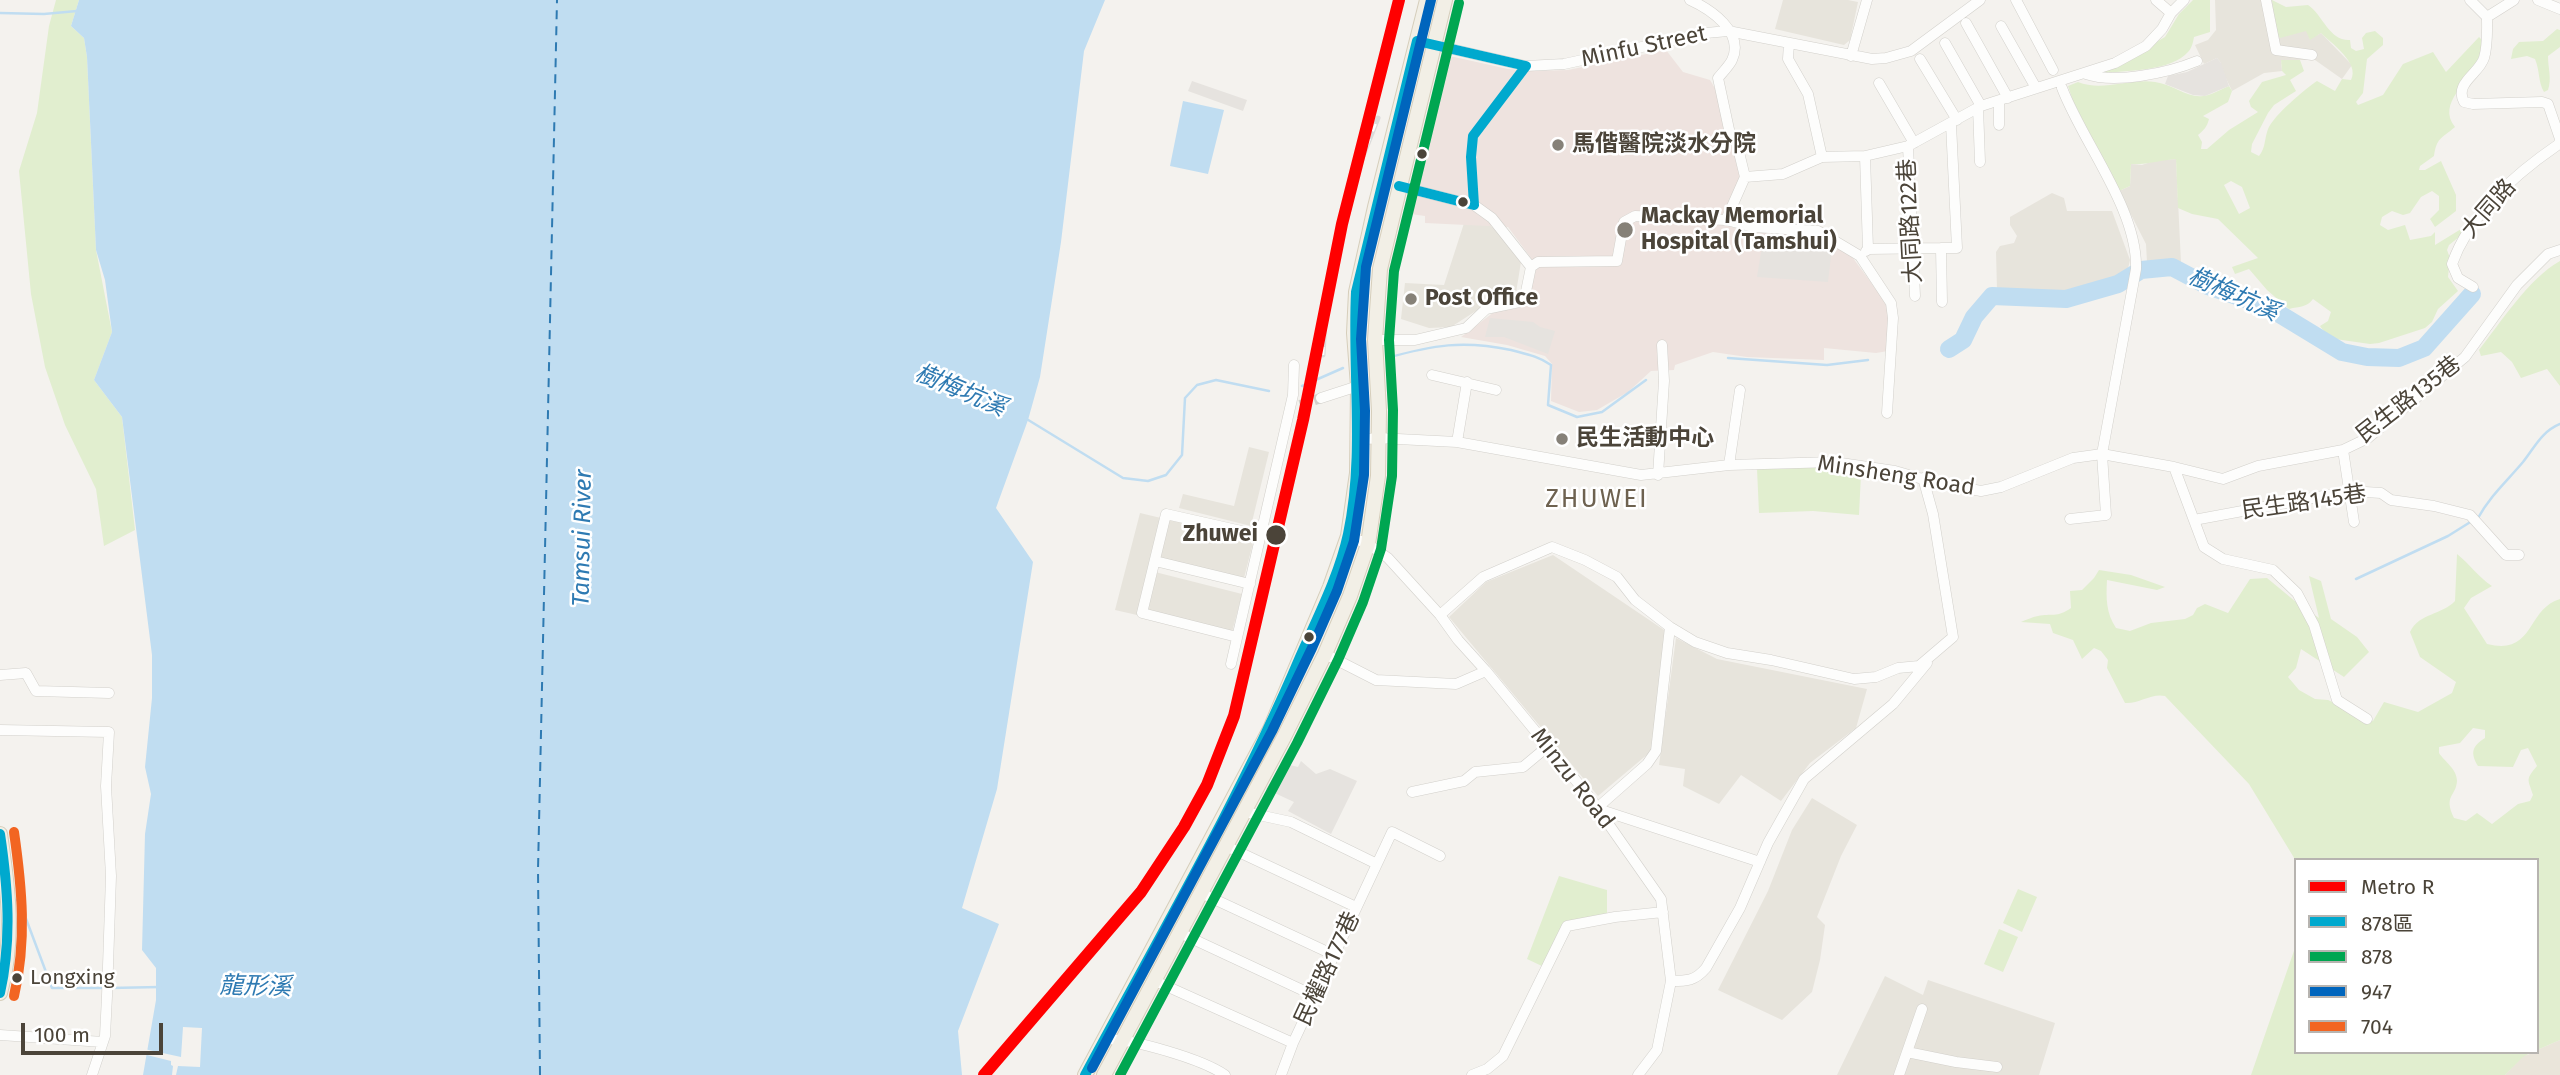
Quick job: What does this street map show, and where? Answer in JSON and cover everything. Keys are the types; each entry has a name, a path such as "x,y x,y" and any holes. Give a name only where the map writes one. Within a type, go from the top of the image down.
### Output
{"main road":[{"path":"1085,1075 1270,730 1331,587 1348,536 1356,484 1356,292 1427,0"},
{"path":"1104,1075 1245,812 1325,654 1350,596 1368,544 1378,476 1379,411 1375,340 1380,269 1445,0"},
{"path":"0,834 9,906 4,932 7,958 0,993"}],"street":[{"path":"1690,0 1718,15 1734,42 1733,58 1718,78 1730,134 1737,145 1745,177 1726,220"},
{"path":"1851,56 1867,0"},
{"name":"Minfu Street","path":"1417,41 1526,66 1564,64 1706,33 1728,31 1872,60 1911,51 1980,0"},
{"path":"2015,0 2050,67"},
{"path":"2156,0 2171,13"},
{"path":"1745,177 1783,174 1822,157 1865,156 1911,145 1980,106 2085,74 2146,46 2184,0"},
{"path":"2266,0 2276,50 2312,55"},
{"path":"2470,0 2487,17 2514,0"},
{"path":"2538,0 2560,9"},
{"name":"大同路","path":"2473,287 2458,278 2452,264 2459,244 2495,197 2513,179 2559,144 2560,139 2548,104 2463,102 2461,88 2484,60 2487,17"},
{"path":"1966,23 2004,99 1999,125"},
{"path":"2001,26 2036,88"},
{"path":"1789,43 1788,59 1808,94 1822,157"},
{"path":"1945,43 1980,106 1980,162"},
{"path":"1375,340 1415,340 1466,328 1486,309 1524,301 1531,267 1538,262 1617,261 1624,222 1635,216 1726,220 1753,227 1818,231 1864,252 1912,247 1957,247 1954,122 1920,59"},
{"path":"2085,74 2109,77 2137,75 2185,66 2197,61"},
{"path":"1879,82 1911,145"},
{"path":"2063,92 2129,223 2136,254 2136,269 2102,454 2106,515 2070,519"},
{"name":"大同路122巷","path":"1911,145 1915,296"},
{"path":"1865,156 1864,252 1891,303 1892,310 1887,413"},
{"path":"1399,186 1474,205 1492,218 1531,267"},
{"path":"1941,248 1942,302"},
{"name":"民生路135巷","path":"2174,467 2223,479 2258,466 2343,450 2368,438 2465,357 2517,285 2548,254 2560,250"},
{"path":"1658,475 1664,381 1662,345"},
{"path":"1231,664 1259,535 1294,405 1294,365"},
{"path":"1432,374 1496,390"},
{"path":"1457,442 1467,382"},
{"path":"1321,398 1358,386"},
{"path":"1729,465 1740,390"},
{"name":"Minsheng Road","path":"1356,440 1378,438 1457,442 1641,475 1729,465 1834,462 1895,471 1982,491 2001,487 2073,458 2102,454 2174,467"},
{"path":"2343,450 2354,522"},
{"path":"2174,467 2204,547 2223,559 2273,570 2297,593 2314,625 2337,700 2367,719"},
{"path":"1440,615 1483,577 1552,547 1586,560 1617,577 1634,600 1670,627 1695,642 1727,653 1854,679 1876,677 1898,668 1919,666 1953,637 1935,525 1923,478"},
{"name":"民生路145巷","path":"2194,520 2350,491 2381,493 2391,500 2434,506 2470,515 2506,555 2519,555"},
{"path":"1237,637 1142,613 1166,514 1259,535"},
{"name":"Minzu Road","path":"1348,536 1368,544 1388,558 1440,615 1626,847 1661,899 1671,981 1657,1050 1637,1075"},
{"path":"1155,561 1250,584"},
{"path":"1596,809 1647,764 1656,751 1670,627"},
{"path":"1325,654 1376,680 1456,684 1486,671"},
{"path":"1671,981 1688,981 1699,977 1706,968 1740,908 1768,843 1804,779 1893,704 1934,654"},
{"path":"0,675 26,673 36,691 109,693"},
{"path":"0,730 110,732 106,786 111,876 107,996 103,1042 92,1075"},
{"path":"1412,792 1464,781 1475,772 1523,767 1547,747"},
{"path":"1596,809 1760,862"},
{"path":"1245,812 1292,822 1377,864"},
{"name":"民權路177巷","path":"1281,1075 1293,1043 1392,832 1440,856"},
{"path":"1226,846 1356,907"},
{"path":"1201,893 1334,955"},
{"path":"1472,1075 1488,1069 1503,1056 1567,926 1663,912"},
{"path":"1180,933 1315,996"},
{"path":"1155,981 1293,1043"},
{"path":"1899,1075 1922,1009"},
{"path":"0,1035 103,1042"},
{"path":"1105,1039 1123,1039 1199,1063 1225,1075"},
{"path":"1907,1052 1997,1067"}],"shaded area":[{"path":"1783,0 1858,2 1850,40 1844,45 1775,29"},
{"path":"2215,0 2272,0 2307,31 2310,39 2321,33 2352,65 2342,79 2315,60 2281,60 2282,71 2264,73 2232,91 2217,58 2204,64 2195,45 2208,40 2216,30"},
{"name":"Mackay Memorial Hospital (Tamshui)","path":"1666,50 1683,72 1710,80 1719,95 1735,148 1740,178 1725,225 1747,232 1819,235 1850,254 1889,307 1888,351 1876,353 1824,348 1824,360 1747,357 1713,352 1675,365 1674,370 1651,371 1628,392 1597,410 1579,412 1551,401 1552,364 1545,356 1507,345 1461,337 1494,312 1523,307 1529,301 1535,270 1531,258 1508,227 1425,223 1425,216 1404,213 1440,62 1446,57 1454,57 1508,69 1568,70"},
{"path":"2217,58 2229,86 2205,96 2193,95 2165,84 2168,76 2187,72"},
{"path":"1192,81 1247,100 1243,111 1188,91"},
{"path":"2176,159 2181,263 2147,262 2146,244 2119,191 2130,186 2131,164 2142,165 2156,160"},
{"path":"2052,193 2064,198 2067,211 2112,211 2130,260 2127,273 2066,293 1997,290 1996,252 2000,246 2014,243 2017,236 2010,225 2010,217"},
{"path":"1467,214 1483,219 1502,236 1521,262 1515,299 1496,301 1451,327 1429,328 1401,319 1405,283 1444,285"},
{"path":"1805,238 1832,248 1828,282 1757,277 1761,252 1770,243"},
{"path":"1490,318 1533,322 1555,331 1548,354 1504,337 1485,337"},
{"path":"1249,447 1269,452 1251,526 1179,508 1183,494 1234,506"},
{"path":"1140,513 1161,518 1137,615 1115,610"},
{"path":"1169,519 1254,539 1244,578 1159,558"},
{"path":"1553,555 1667,632 1655,748 1598,796 1449,617 1486,582"},
{"path":"1155,572 1242,594 1232,632 1146,610"},
{"path":"1676,638 1717,659 1867,689 1856,728 1810,763 1781,801 1741,775 1719,804 1683,786 1685,769 1659,765"},
{"path":"1301,761 1316,774 1330,769 1357,781 1331,834 1288,811 1294,802 1266,789 1282,763 1298,767"},
{"path":"1812,798 1857,825 1841,856 1817,917 1825,925 1812,992 1782,1020 1718,990 1768,891 1792,830"},
{"path":"1885,976 1923,995 1928,980 2055,1023 2039,1075 1837,1075"},
{"path":"2560,1040 2560,1075 2505,1075 2523,1056 2539,1054 2539,1049"}],"green space":[{"path":"56,0 79,0 71,26 84,38 87,57 96,250 112,332 94,380 122,417 135,530 104,546 96,489 65,425 45,367 31,294 19,171 37,113 49,26"},
{"path":"2193,0 2210,0 2210,32 2194,37 2190,49 2181,58 2148,69 2101,73 2165,37 2179,14"},
{"path":"2272,0 2286,7 2308,5 2331,32 2350,40 2351,48 2356,51 2364,49 2362,38 2366,33 2375,31 2383,38 2383,45 2367,59 2363,93 2356,102 2358,105 2383,95 2403,64 2433,52 2446,72 2479,37 2482,40 2479,62 2456,93 2449,110 2455,127 2440,139 2434,156 2420,166 2419,170 2425,170 2441,161 2456,195 2456,211 2435,227 2430,219 2439,210 2439,196 2432,191 2421,197 2410,213 2403,215 2392,211 2382,217 2380,225 2388,230 2405,225 2410,240 2431,236 2435,232 2435,245 2466,226 2464,233 2449,245 2447,250 2450,258 2448,277 2458,291 2438,309 2432,322 2425,328 2379,343 2335,339 2320,326 2328,321 2331,312 2313,299 2305,305 2289,309 2267,290 2249,269 2235,274 2232,267 2258,258 2218,219 2178,208 2176,159 2131,164 2130,186 2119,191 2068,86 2078,82 2097,86 2145,81 2203,96 2229,86 2232,91 2228,102 2203,116 2209,119 2198,135 2202,142 2201,149 2207,149 2229,130 2258,112 2251,107 2249,101 2262,82 2286,75 2282,71 2281,60 2300,60 2304,71 2290,80 2296,91 2274,105 2252,144 2251,152 2259,156 2271,123 2297,96 2317,81 2335,91 2342,79 2351,80 2353,74 2344,54 2321,33 2310,40 2306,31 2280,38 2276,33","holes":["2231,181 2242,187 2250,208 2239,214 2224,185"]},
{"path":"2557,29 2560,30 2560,47 2548,56 2550,81 2548,90 2544,92 2535,59 2527,56 2511,59 2513,49 2519,42 2543,41"},
{"path":"2560,261 2560,386 2547,369 2521,378 2512,362 2501,352 2481,356 2479,350 2537,278"},
{"path":"1789,466 1861,474 1859,515 1813,511 1759,513 1757,469"},
{"path":"2457,554 2492,586 2471,598 2464,608 2487,644 2503,646 2514,643 2522,638 2549,604 2560,599 2560,1040 2539,1049 2539,858 2294,858 2249,784 2165,696 2125,703 2107,668 2108,660 2101,651 2094,648 2082,659 2073,640 2053,633 2050,624 2021,622 2036,616 2062,613 2071,608 2070,591 2082,590 2099,570 2131,575 2165,587 2157,590 2107,580 2107,605 2116,628 2130,631 2151,623 2185,619 2205,604 2228,613 2250,579 2267,578 2319,618 2309,576 2321,581 2331,619 2357,637 2369,652 2344,677 2301,649 2296,668 2288,677 2299,690 2315,699 2328,700 2373,721 2384,702 2418,712 2452,693 2456,682 2420,657 2410,632 2419,621 2455,601","holes":["2473,728 2485,730 2485,738 2474,750 2478,766 2513,767 2521,750 2528,748 2537,766 2529,777 2533,795 2530,801 2518,804 2492,824 2477,813 2466,821 2454,818 2450,800 2457,781 2453,769 2439,753 2439,747 2460,743"]},
{"path":"1559,876 1607,890 1607,915 1567,924 1544,967 1527,959"},
{"path":"2018,889 2037,897 2022,932 2003,923"},
{"path":"1999,929 2018,937 2003,972 1984,964"},
{"path":"2294,951 2294,1054 2528,1054 2505,1075 2251,1075"}],"water":[{"name":"Tamsui River","path":"79,0 1105,0 1084,51 1061,242 1040,377 1028,420 996,508 1033,562 997,789 962,908 999,924 958,1031 962,1075 143,1075 156,1000 156,968 142,950 145,834 151,794 145,767 152,698 152,655 122,417 94,380 112,332 105,280 96,250 87,57 84,38 71,26"},
{"path":"1183,101 1224,110 1208,174 1170,166"}],"pier":[{"path":"183,1027 202,1028 200,1067 178,1066 176,1075 172,1075 171,1061 143,1054 144,1049 181,1057"}],"waterway":[{"path":"0,13 44,14 77,11"},
{"name":"樹梅坑溪","path":"1949,349 1963,340 1974,317 1992,296 2066,299 2118,284 2141,270 2172,267 2208,286 2268,307 2342,352 2367,357 2399,358 2424,348 2472,294"},
{"name":"樹梅坑溪","path":"1387,358 1448,345 1494,347 1532,356 1551,365 1548,405 1577,417 1602,412 1646,380"},
{"name":"樹梅坑溪","path":"1728,358 1827,365 1868,360"},
{"name":"樹梅坑溪","path":"1302,386 1343,368"},
{"name":"樹梅坑溪","path":"1025,418 1123,478 1148,481 1166,475 1182,455 1185,398 1197,385 1216,380 1269,391"},
{"path":"2478,518 2539,440 2560,424"},
{"path":"2356,579 2448,536 2472,521"},
{"name":"龍形溪","path":"14,900 19,900 52,988 104,988"},
{"name":"龍形溪","path":"110,988 160,987"}],"ferry route":[{"path":"540,1075 538,870 557,0"}],"tunnel":[{"path":"1300,405 1321,398"}],"railway":[{"path":"1355,176 1378,118"},
{"path":"1323,355 1326,303"}],"metro line":[{"name":"R","path":"984,1075 1141,892 1184,827 1207,785 1234,716 1303,420 1342,224 1399,0"}],"transit line":[{"name":"947","path":"1092,1068 1272,731 1337,591 1354,541 1364,475 1365,411 1361,339 1366,267 1431,0"},
{"name":"878","path":"1120,1075 1297,743 1338,660 1363,602 1381,549 1392,476 1393,410 1389,340 1394,271 1459,3"},
{"name":"878區","path":"1085,1075 1251,764 1339,565 1348,534 1356,474 1356,292 1417,41 1526,66 1473,136 1471,157 1474,205"},
{"name":"878區","path":"1399,186 1474,205"},
{"name":"704","path":"14,832 22,935 14,996"},
{"name":"878區","path":"0,834 8,914 0,993"}],"place":[{"name":"馬偕醫院淡水分院","path":"1558,145"},
{"name":"Mackay Memorial Hospital (Tamshui)","path":"1625,230"},
{"name":"Post Office","path":"1411,299"},
{"name":"民生活動中心","path":"1562,439"},
{"name":"Zhuwei","path":"1276,535"},
{"name":"Longxing","path":"17,978"}],"district":[{"name":"ZHUWEI","path":"1597,500"}]}
